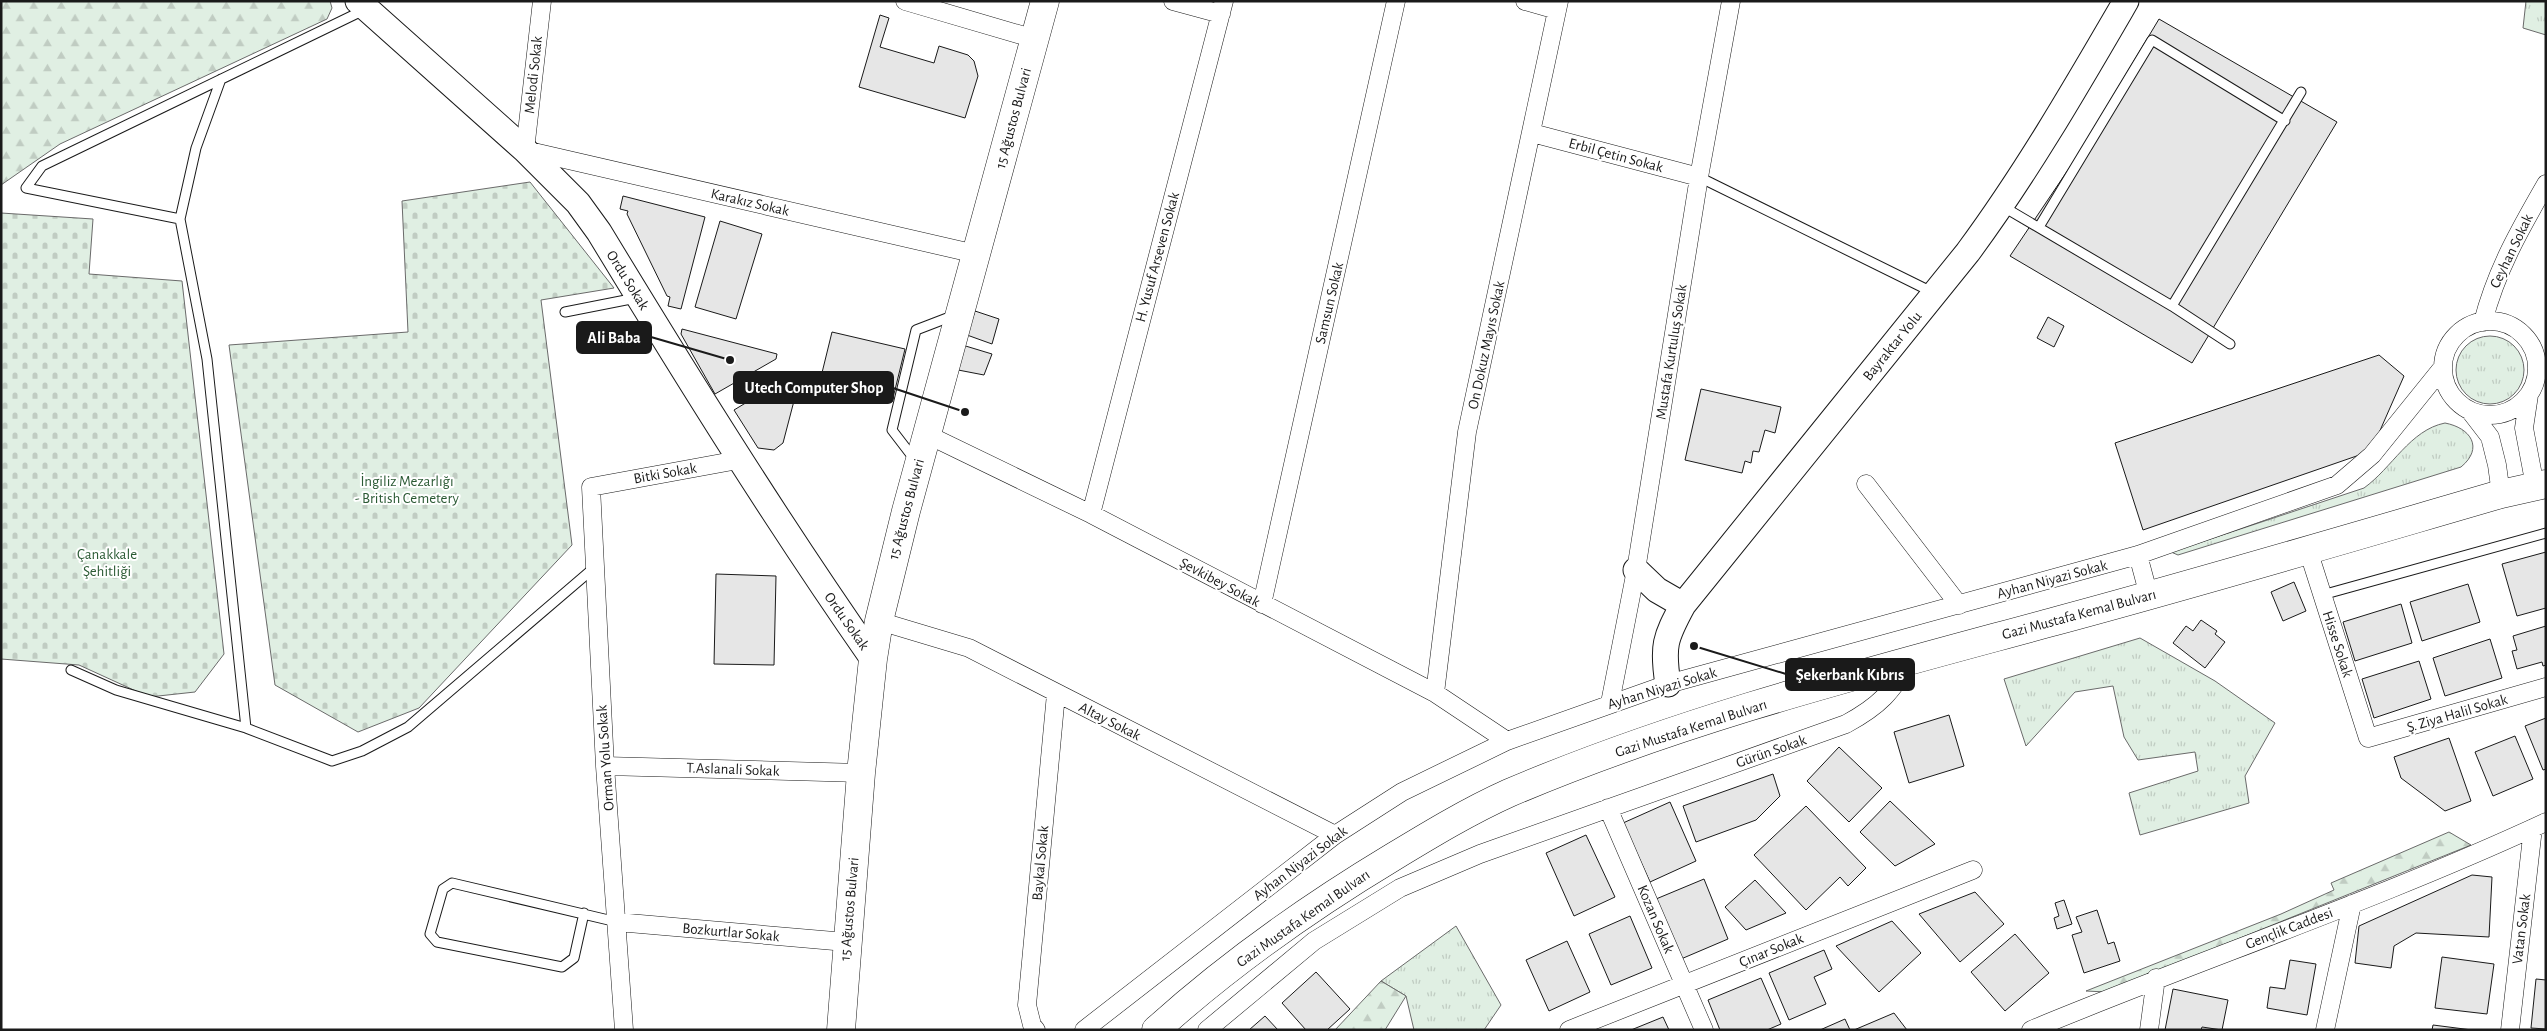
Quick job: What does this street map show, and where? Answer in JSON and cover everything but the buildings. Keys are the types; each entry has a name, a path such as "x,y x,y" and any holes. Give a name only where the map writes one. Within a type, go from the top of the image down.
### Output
{"main road":[{"name":"15 Ağustos Bulvari","path":"841,1030 846,942 861,773 879,621 891,566 926,434 1045,1"},
{"name":"Gazi Mustafa Kemal Bulvarı","path":"1156,1030 1196,994 1338,890 1423,839 1506,795 1665,733 1912,660 2149,596 2501,494 2540,485"}],"street":[{"name":"Melodi Sokak","path":"525,150 542,1"},
{"path":"905,1 1035,39"},
{"path":"1173,1 1223,8"},
{"name":"Samsun Sokak","path":"1262,604 1396,1"},
{"path":"1525,1 1558,6"},
{"name":"Mustafa Kurtuluş Sokak","path":"1610,704 1636,570 1699,177 1731,1"},
{"name":"Bayraktar Yolu","path":"1668,684 1664,657 1667,635 1683,605 1935,293 2002,206 2055,122 2126,1"},
{"name":"Ordu Sokak","path":"362,5 525,150 578,203 639,297 738,460 800,555 873,659"},
{"name":"On Dokuz Mayıs Sokak","path":"1435,694 1467,432 1558,6"},
{"name":"H. Yusuf Arseven Sokak","path":"1090,514 1223,8"},
{"name":"Erbil Çetin Sokak","path":"1532,133 1699,177"},
{"name":"Karakız Sokak","path":"525,150 976,254"},
{"name":"Ceyhan Sokak","path":"2483,322 2491,289 2511,245 2546,184"},
{"path":"2529,395 2509,411 2483,415 2470,411 2459,404 2450,393 2445,381 2443,368 2446,355 2460,333 2483,322 2495,322 2517,330 2529,342 2541,360 2535,383 2529,395 2524,428 2540,485"},
{"name":"Ayhan Niyazi Sokak","path":"1084,1030 1335,835 1402,792 1507,741 1668,684 2138,555 2337,485 2384,442 2443,368"},
{"path":"2470,411 2490,437 2497,465 2501,494"},
{"name":"Şevkibey Sokak","path":"926,434 1090,514 1435,694 1507,741"},
{"name":"Bitki Sokak","path":"591,487 738,460"},
{"path":"1866,484 1959,604"},
{"name":"Orman Yolu Sokak","path":"591,487 605,766 624,1030"},
{"name":"Hisse Sokak","path":"2308,550 2368,738"},
{"path":"2138,555 2149,596"},
{"path":"1636,570 1657,590 1683,605"},
{"name":"Altay Sokak","path":"879,621 968,648 1335,835"},
{"name":"Gürün Sokak","path":"1207,1030 1314,941 1400,888 1480,854 1846,724 1872,710 1891,692 1912,660"},
{"name":"Ş. Ziya Halil Sokak","path":"2368,738 2546,687"},
{"name":"Baykal Sokak","path":"1036,1030 1032,1025 1027,1005 1056,694"},
{"name":"T.Aslanali Sokak","path":"605,766 861,773"},
{"name":"Kozan Sokak","path":"1608,808 1704,1030"},
{"name":"Gençlik Caddesi","path":"2031,1030 2156,978 2352,904 2540,825"},
{"name":"Vatan Sokak","path":"2510,1030 2540,825"},
{"name":"Çınar Sokak","path":"1569,1030 1973,870"},
{"path":"2325,1030 2352,904"},
{"name":"Bozkurtlar Sokak","path":"616,922 846,942"},
{"path":"2149,1030 2156,978"}],"lane":[{"path":"180,220 26,188 42,166 221,79 362,5"},
{"path":"2039,227 2152,40 2284,121"},
{"path":"221,79 196,148 180,220 206,359 246,728"},
{"path":"2172,306 2301,92"},
{"path":"1699,177 1935,293"},
{"path":"2002,206 2172,306 2230,344"},
{"path":"565,312 639,297"},
{"path":"918,464 892,430 916,330 960,313"},
{"path":"2322,595 2546,533"},
{"path":"71,670 116,690 246,728 332,761 362,751 408,727 595,567"},
{"path":"584,913 574,958 562,967 437,942 430,934 442,889 452,883 584,913 616,922"}],"green space":[{"path":"1,1 330,1 332,8 327,19 60,144 1,185"},
{"path":"2526,1 2546,1 2546,35 2523,28"},
{"name":"İngiliz Mezarlığı - British Cemetery","path":"530,182 614,288 541,300 572,545 419,708 358,732 275,685 229,345 408,332 402,201"},
{"name":"Çanakkale Şehitliği","path":"1,213 93,219 89,274 182,281 224,654 195,692 149,697 79,665 1,659"},
{"path":"2490,336 2503,338 2514,346 2522,357 2524,370 2522,383 2514,394 2503,402 2490,404 2477,402 2466,394 2458,383 2456,370 2458,357 2466,346 2477,338"},
{"path":"2445,423 2462,429 2471,440 2473,446 2472,453 2461,467 2178,555 2171,552 2364,488 2411,441 2433,427"},
{"path":"2140,638 2215,681 2275,723 2245,776 2249,803 2140,835 2129,793 2198,771 2195,752 2138,760 2124,737 2113,686 2075,692 2026,746 2004,679"},
{"path":"2449,832 2471,845 2106,992 2086,991 2281,914 2334,890 2331,883"},
{"path":"1456,926 1501,1005 1484,1030 1414,1030 1406,996 1381,981"},
{"path":"1381,981 1406,996 1385,1030 1335,1030"}],"place":[{"name":"Ali Baba","path":"730,360"},
{"name":"Utech Computer Shop","path":"965,412"},
{"name":"Şekerbank Kıbrıs","path":"1694,646"}]}
